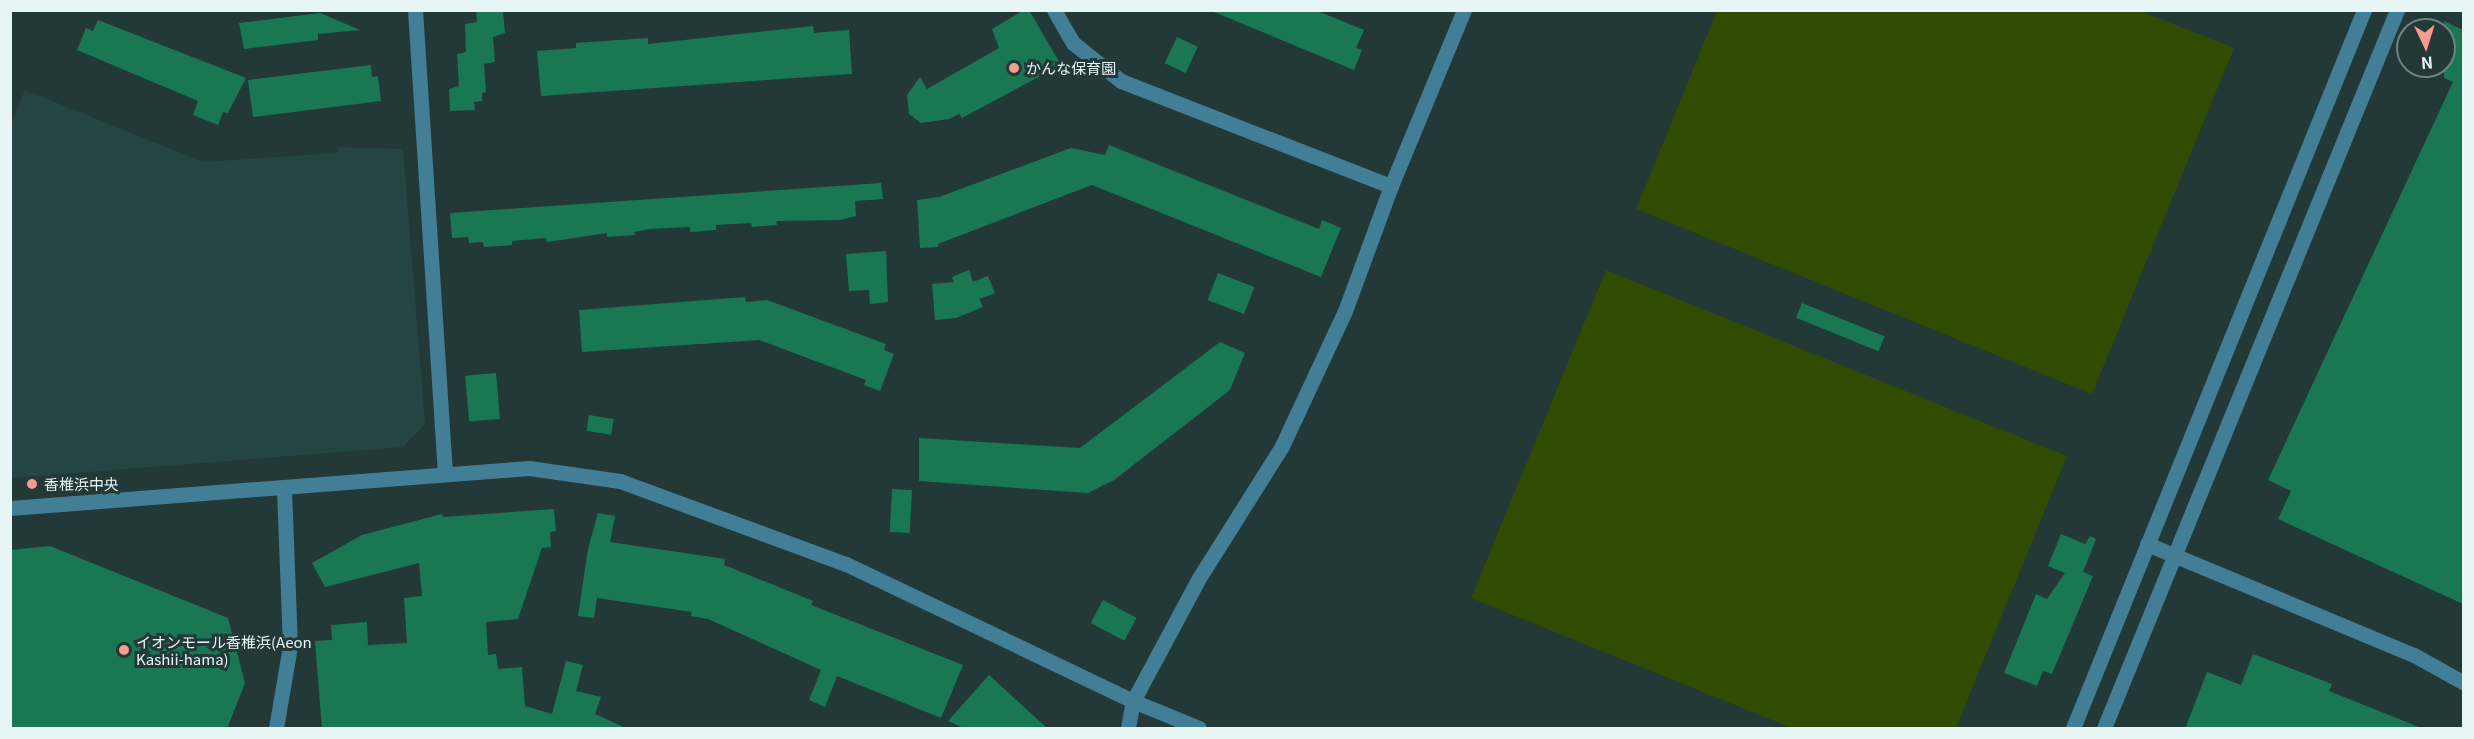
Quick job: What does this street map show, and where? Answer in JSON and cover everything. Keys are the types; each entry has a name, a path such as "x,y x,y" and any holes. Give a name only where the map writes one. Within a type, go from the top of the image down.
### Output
{"street":[{"path":"415,10 445,473"},
{"path":"1054,10 1073,43 1121,81 1390,186"},
{"path":"1128,729 1133,701 1199,578 1282,446 1345,311 1390,186 1464,10"},
{"path":"2073,729 2364,10"},
{"path":"2104,729 2397,10"},
{"path":"10,508 529,468 620,481 846,564 1133,701 1199,729"},
{"path":"276,729 290,646 284,488"},
{"path":"2147,544 2404,651 2463,682"}],"shaded area":[{"path":"25,90 203,162 337,153 338,147 403,149 425,424 403,447 11,478 10,125"}],"green space":[{"path":"1717,11 2140,11 2234,48 2092,394 1636,209"},
{"path":"1606,270 2067,456 1956,728 1792,728 1471,598"}],"building":[{"path":"476,10 503,10 505,33 493,37 495,62 484,64 486,92 482,93 482,101 474,102 475,110 450,111 449,89 459,86 457,54 466,52 465,24 477,22"},
{"path":"1024,10 1029,10 1061,65 962,118 959,114 949,119 921,123 909,114 907,95 920,77 927,89 999,48 992,29"},
{"path":"1209,10 1315,10 1364,30 1356,48 1362,50 1354,70"},
{"path":"320,13 360,30 318,34 318,40 244,49 239,23"},
{"path":"98,20 246,78 228,113 223,112 218,125 193,115 198,101 77,50 86,28 93,31"},
{"path":"813,26 814,33 849,30 852,74 541,96 537,51 576,48 576,43 648,38 648,44"},
{"path":"2456,27 2463,30 2463,604 2278,519 2291,491 2268,480 2453,82 2444,78 2456,78"},
{"path":"1177,37 1198,47 1186,73 1165,63"},
{"path":"371,65 372,77 378,76 381,101 253,117 248,80"},
{"path":"1109,145 1319,229 1322,220 1341,228 1321,277 1092,185 938,244 938,247 920,248 917,200 939,197 1071,148 1105,155"},
{"path":"881,183 883,199 855,201 856,216 840,220 776,221 777,225 752,227 751,223 716,225 716,230 690,232 690,227 650,229 634,232 635,235 607,237 607,233 547,242 546,238 512,241 512,245 484,247 483,242 469,243 468,237 452,238 450,213"},
{"path":"886,251 888,302 870,304 869,290 849,291 846,254"},
{"path":"969,270 973,282 988,276 995,293 979,299 983,307 956,318 935,320 932,284 954,282 952,277"},
{"path":"1218,273 1254,287 1244,314 1208,300"},
{"path":"745,297 746,302 767,300 886,344 884,350 894,354 880,391 864,385 866,380 759,340 582,352 579,310"},
{"path":"1802,303 1885,336 1879,351 1796,318"},
{"path":"1220,342 1245,353 1230,390 1114,480 1088,493 919,481 919,438 1080,448"},
{"path":"496,373 500,419 469,422 465,376"},
{"path":"589,415 614,419 611,435 586,431"},
{"path":"892,489 912,490 910,533 890,532"},
{"path":"554,509 556,531 550,532 551,547 542,548 518,619 486,622 488,655 496,654 498,669 522,667 525,706 552,714 566,661 583,665 576,691 601,697 595,714 628,729 322,729 315,641 332,640 331,625 367,622 368,645 407,643 404,598 422,596 419,563 325,587 312,563 362,535 442,514 443,517"},
{"path":"598,513 615,516 610,542 725,559 724,565 813,601 811,605 963,665 941,718 837,676 825,707 809,700 821,670 708,619 691,616 692,612 597,598 594,618 578,616 588,549"},
{"path":"2061,534 2085,544 2090,536 2096,539 2083,572 2093,576 2052,674 2043,671 2037,686 2004,673 2036,594 2047,599 2065,573 2048,566"},
{"name":"イオンモール香椎浜(Aeon Kashii-hama)","path":"50,546 228,618 245,683 227,729 10,729 10,550"},
{"path":"1103,600 1137,618 1124,641 1091,623"},
{"path":"2253,654 2332,684 2329,691 2424,729 2185,729 2207,672 2241,685"},
{"path":"989,675 1048,729 966,729 948,721"}],"place":[{"name":"かんな保育園","path":"1014,68"},
{"name":"香椎浜中央","path":"32,484"},
{"name":"イオンモール香椎浜(Aeon Kashii-hama)","path":"124,650"}]}
